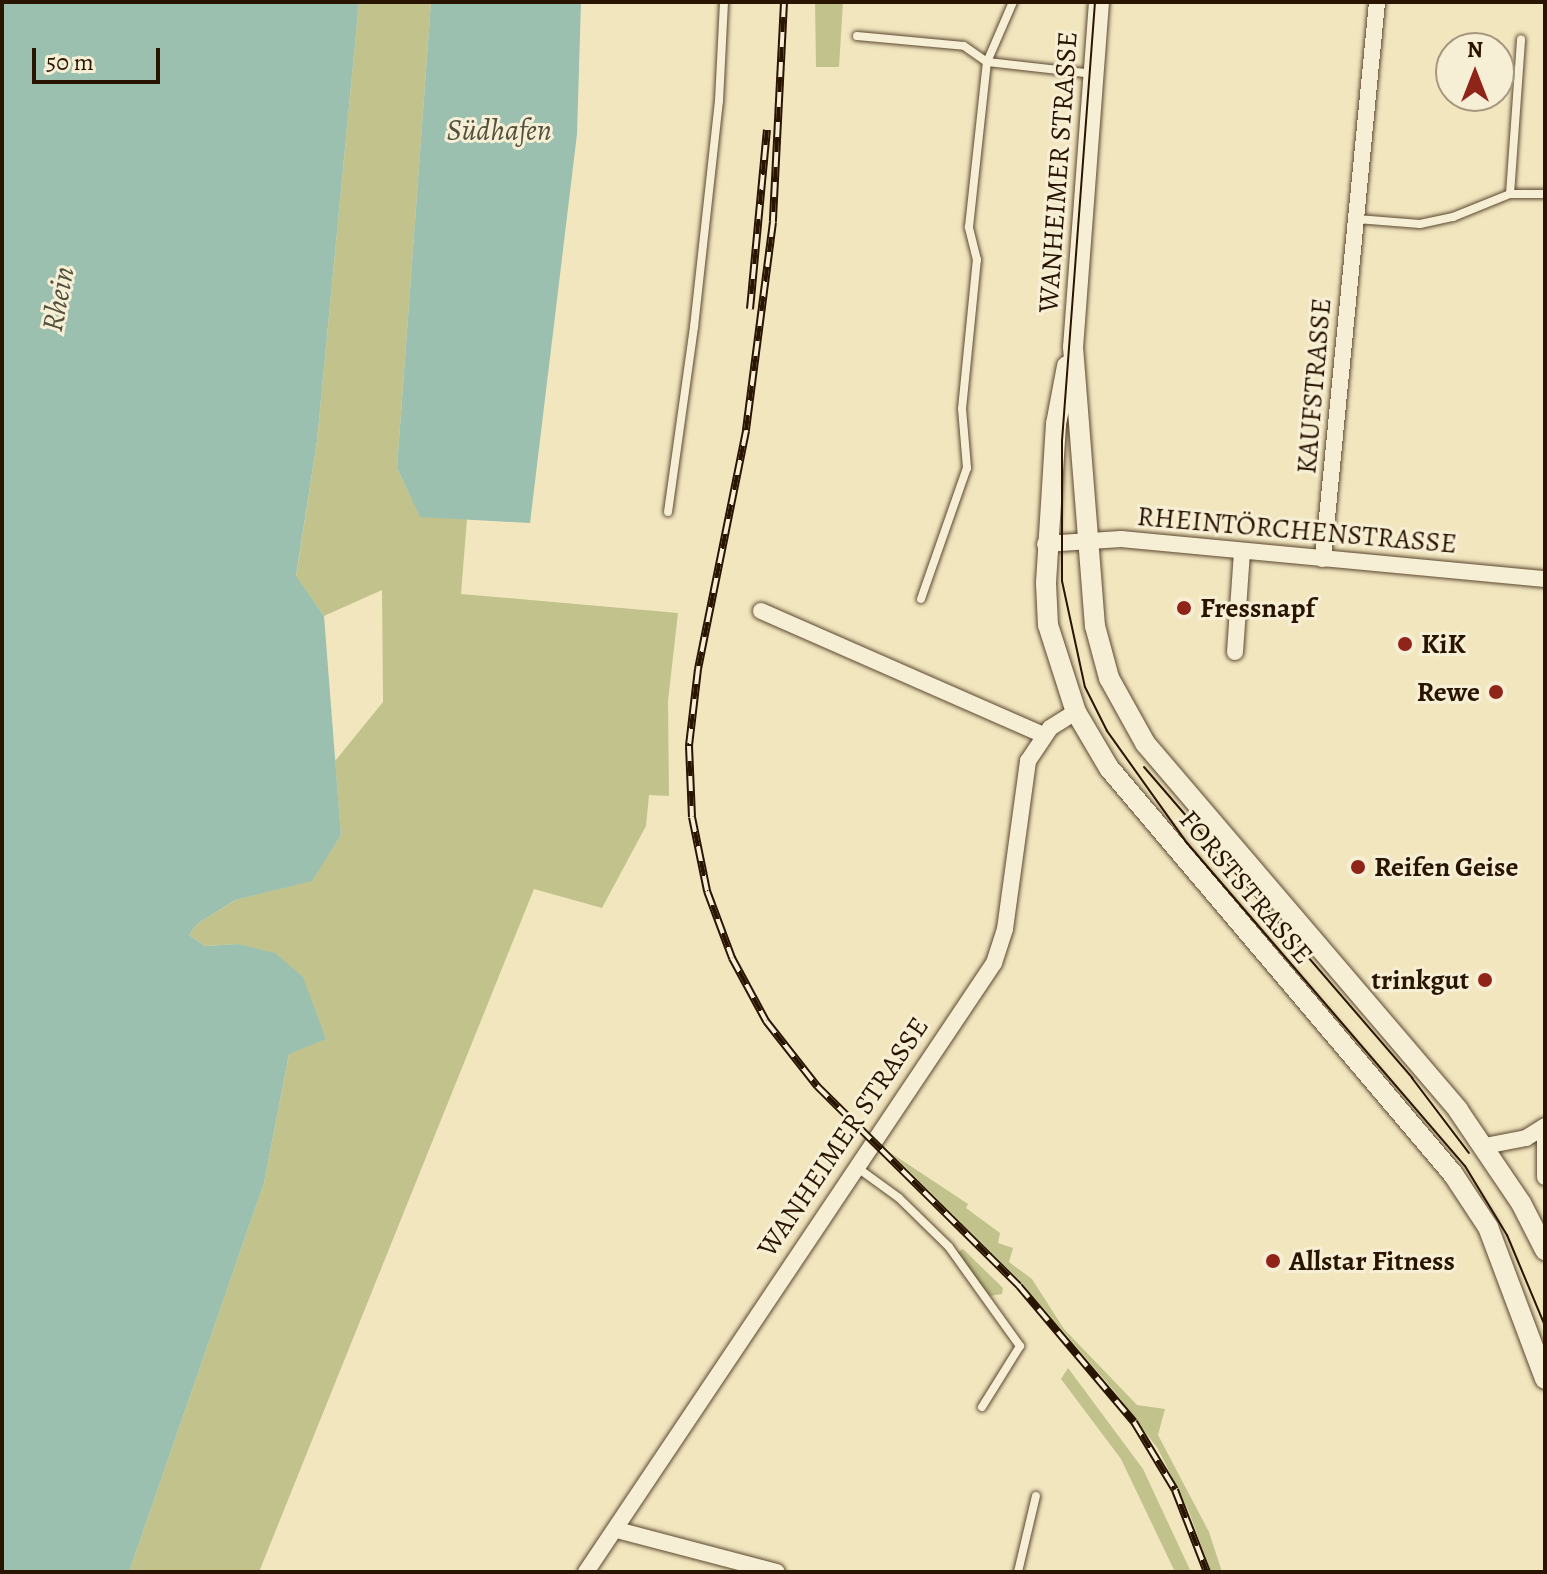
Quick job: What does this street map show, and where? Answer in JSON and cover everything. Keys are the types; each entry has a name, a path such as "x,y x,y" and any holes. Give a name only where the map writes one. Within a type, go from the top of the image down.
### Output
{"street":[{"name":"WANHEIMER STRASSE","path":"1045,544 1056,424 1073,347 1099,2"},
{"name":"KAUFSTRASSE","path":"1323,559 1377,2"},
{"name":"WANHEIMER STRASSE","path":"1073,347 1087,542"},
{"name":"RHEINTÖRCHENSTRASSE","path":"1045,544 1121,539 1545,579"},
{"name":"FORSTSTRASSE","path":"1087,542 1095,626 1109,678 1132,725 1485,1146 1521,1203 1545,1250"},
{"name":"FORSTSTRASSE","path":"1045,544 1048,625 1076,712 1109,768 1453,1174 1488,1227 1545,1379"},
{"path":"1235,652 1242,552"},
{"path":"761,611 1043,735 1076,712"},
{"name":"WANHEIMER STRASSE","path":"586,1572 617,1530 854,1166 911,1088 1001,946 1028,761 1043,735"},
{"path":"1485,1146 1526,1138 1545,1128 1545,1177"},
{"path":"617,1530 777,1572"}],"lane":[{"path":"668,512 696,312 724,2"},
{"path":"921,599 967,468 962,409 977,260 969,227 987,62 1013,2"},
{"path":"857,36 964,46 987,62 1095,74"},
{"path":"1510,194 1521,39"},
{"path":"1357,219 1420,224 1453,217 1510,194 1545,194"},
{"path":"854,1166 899,1198 949,1247 1020,1346 982,1407"},
{"path":"1018,1572 1036,1496"}],"green space":[{"path":"359,2 431,2 397,468 420,516 467,519 461,594 678,613 668,701 669,796 649,795 646,826 602,908 534,889 259,1572 129,1572 264,1183 289,1054 239,944 205,946 189,935 197,924 235,900 312,880 341,835 335,761 383,702 382,590 324,616 296,577 317,441"},
{"path":"815,2 843,2 839,67 816,67"},
{"path":"891,1153 968,1204 966,1208 1000,1233 998,1243 1013,1248 1009,1262 1032,1279 1064,1329 1137,1405 1165,1409 1158,1435 1209,1532 1222,1572 1211,1572 1189,1512 1158,1449 1115,1392 1021,1282"},
{"path":"963,1249 1003,1288 1002,1294 990,1296 956,1253"},
{"path":"1068,1368 1143,1469 1191,1572 1175,1572 1121,1459 1061,1379"}],"water":[{"name":"Rhein","path":"2,2 359,2 317,441 296,576 324,616 341,835 312,881 235,900 197,924 189,935 205,946 238,944 275,953 303,977 326,1039 289,1054 264,1183 129,1572 2,1572"},
{"name":"Südhafen","path":"431,2 581,2 577,134 530,523 420,517 397,468"}],"tram line":[{"path":"1095,2 1062,441 1062,581 1085,687 1107,731 1187,843 1465,1166 1507,1235 1545,1326"},
{"path":"1144,767 1412,1078 1469,1153"}],"railway":[{"path":"784,2 773,222 746,431 698,669 689,746 692,817 707,891 732,958 766,1021 817,1086 1019,1286 1134,1422 1175,1490 1207,1572"},
{"path":"750,309 767,130"}],"place":[{"name":"Fressnapf","path":"1184,608"},
{"name":"KiK","path":"1405,644"},
{"name":"Rewe","path":"1496,692"},
{"name":"Reifen Geise","path":"1358,867"},
{"name":"trinkgut","path":"1485,980"},
{"name":"Allstar Fitness","path":"1273,1261"}]}
